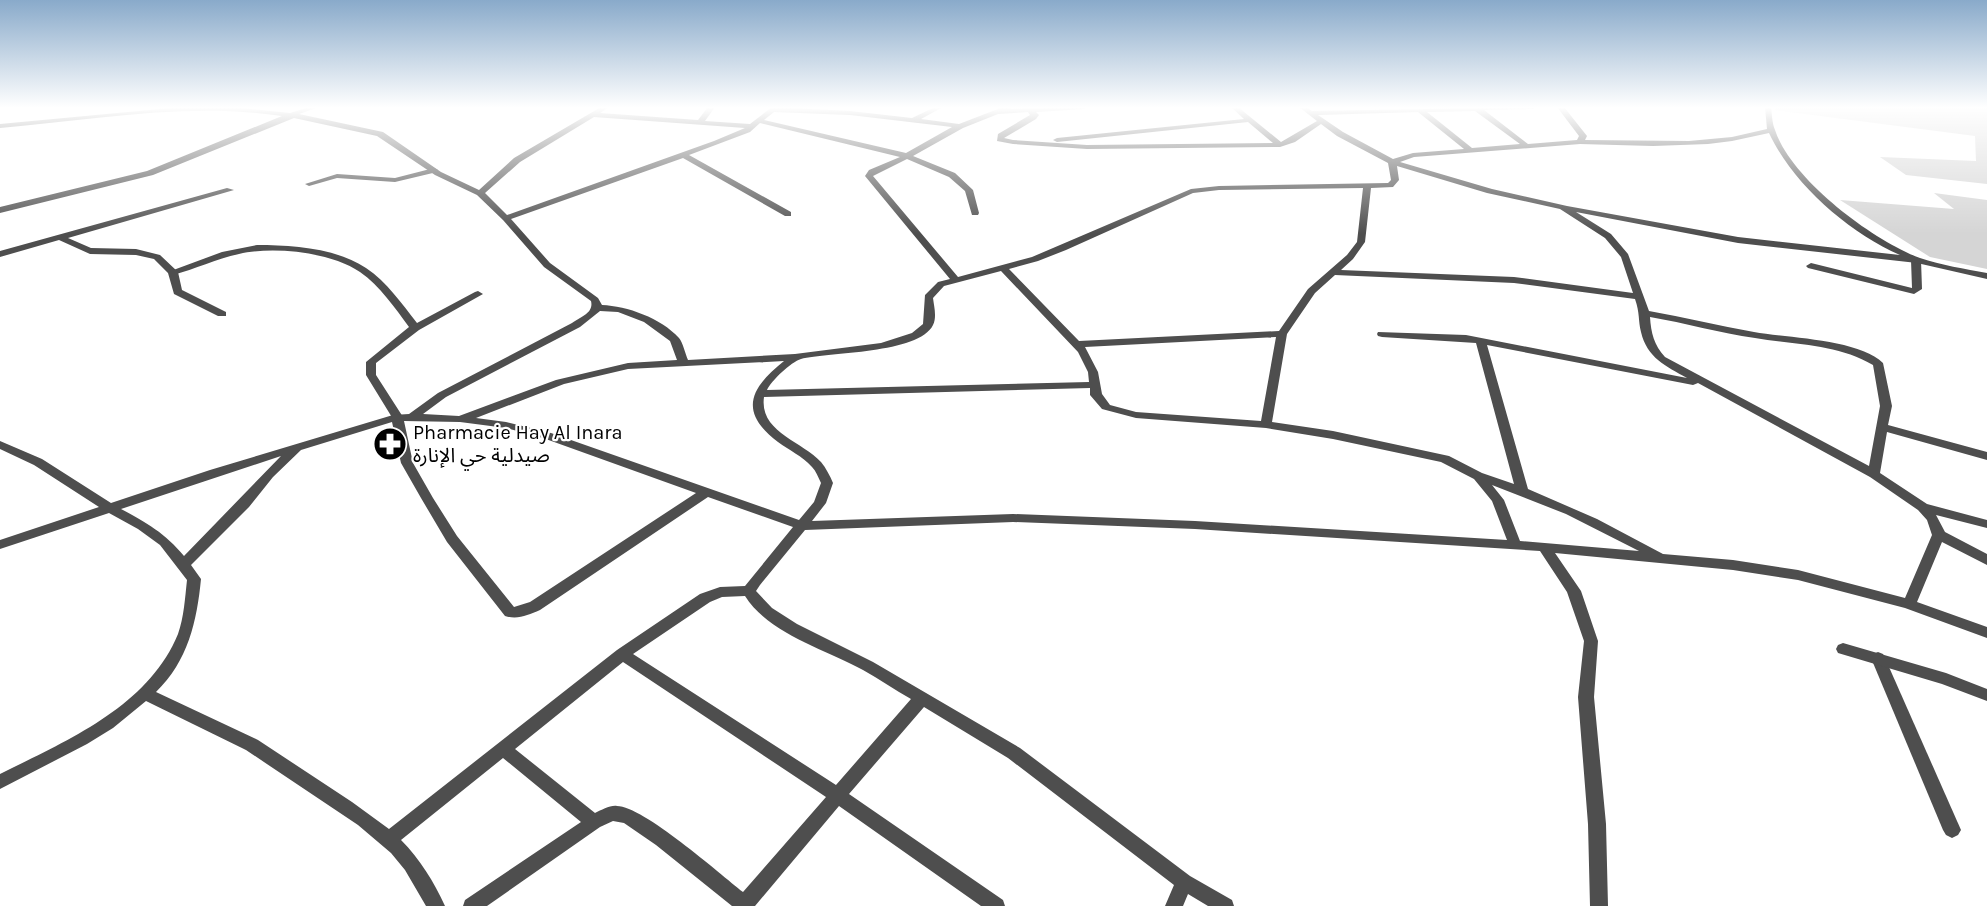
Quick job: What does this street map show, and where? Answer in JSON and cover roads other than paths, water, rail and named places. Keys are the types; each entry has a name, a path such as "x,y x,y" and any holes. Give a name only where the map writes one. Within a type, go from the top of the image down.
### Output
{"street":[{"path":"0,210 150,173 207,149"},
{"path":"405,149 458,186 480,194 506,218 547,266 595,300 597,309"},
{"path":"480,194 517,160 535,149"},
{"path":"506,218 700,149"},
{"path":"879,149 907,156 952,175 969,190 975,213"},
{"path":"919,149 872,172 869,176 955,279"},
{"path":"1370,149 1392,162 1490,191 1563,207 1738,240 1916,260 1987,276"},
{"path":"1392,162 1413,155 1496,149"},
{"path":"1783,149 1794,170 1811,188 1892,249 1916,260"},
{"path":"685,156 788,214"},
{"path":"459,419 560,382 628,366 795,357 882,346 916,335 928,325 930,312 928,297 930,292 940,284 1003,268 1063,248 1191,191 1219,188 1390,185 1395,180 1392,162"},
{"path":"309,184 337,176 395,180 434,170"},
{"path":"1266,425 1282,334 1295,311 1311,291 1350,257 1361,242 1367,186"},
{"path":"0,254 230,190"},
{"path":"1563,207 1608,236 1625,256 1645,313 1646,332 1653,350 1661,359 1703,384 1874,474 1923,507 1933,519 1939,535 1987,560"},
{"path":"61,238 96,253 136,252 153,255 173,272 177,292 222,314"},
{"path":"173,272 257,248 341,258 363,270 384,288 415,328"},
{"path":"1811,266 1914,291 1917,289 1916,260"},
{"path":"1003,268 1083,351 1093,372 1096,395 1106,407 1121,413 1266,425 1333,435 1445,459 1478,476 1522,489 1601,524 1661,558"},
{"path":"1332,272 1515,280 1639,297"},
{"path":"478,294 415,328 371,362 371,375 397,417 407,463 427,498 452,539 510,612 521,612 535,606 706,492"},
{"path":"413,417 442,395 576,325 597,309 619,309 648,320 675,340 684,364"},
{"path":"1645,313 1866,354 1878,363 1886,406 1874,474"},
{"path":"1076,344 1282,334"},
{"path":"1382,334 1466,338 1703,384"},
{"path":"1481,341 1522,489"},
{"path":"749,591 764,569 820,503 827,483 822,471 765,425 758,413 755,400 764,384 795,357"},
{"path":"760,394 1095,385"},
{"path":"0,545 214,472 297,449 397,417 459,419 506,425 547,435 802,526 1013,518 1195,525 1515,544 1733,564 1798,575 1909,604 1987,633"},
{"path":"1882,427 1987,456"},
{"path":"0,445 38,462 86,495 143,526 165,542 194,579 191,614 184,635 172,661 144,693 100,727 0,782"},
{"path":"183,565 244,504 269,474 297,449"},
{"path":"1478,476 1498,500 1515,544"},
{"path":"1923,507 1987,524"},
{"path":"1909,604 1939,535"},
{"path":"1544,547 1574,591 1591,641 1586,697 1597,824 1599,906"},
{"path":"390,839 622,654 705,598 720,592 749,591"},
{"path":"749,591 756,602 776,617 868,666 1014,753 1184,882 1225,906"},
{"path":"1843,649 1946,679 1987,696"},
{"path":"622,654 837,795 996,906"},
{"path":"1878,658 1952,830"},
{"path":"144,693 253,746 347,807 390,839 412,862 436,906"},
{"path":"472,906 594,822 614,813 630,816 745,905 922,698"},
{"path":"503,749 594,822"},
{"path":"1174,906 1184,882"}],"place":[{"name":"Pharmacie Hay Al Inara صيدلية حي الإنارة","path":"390,444"}]}
